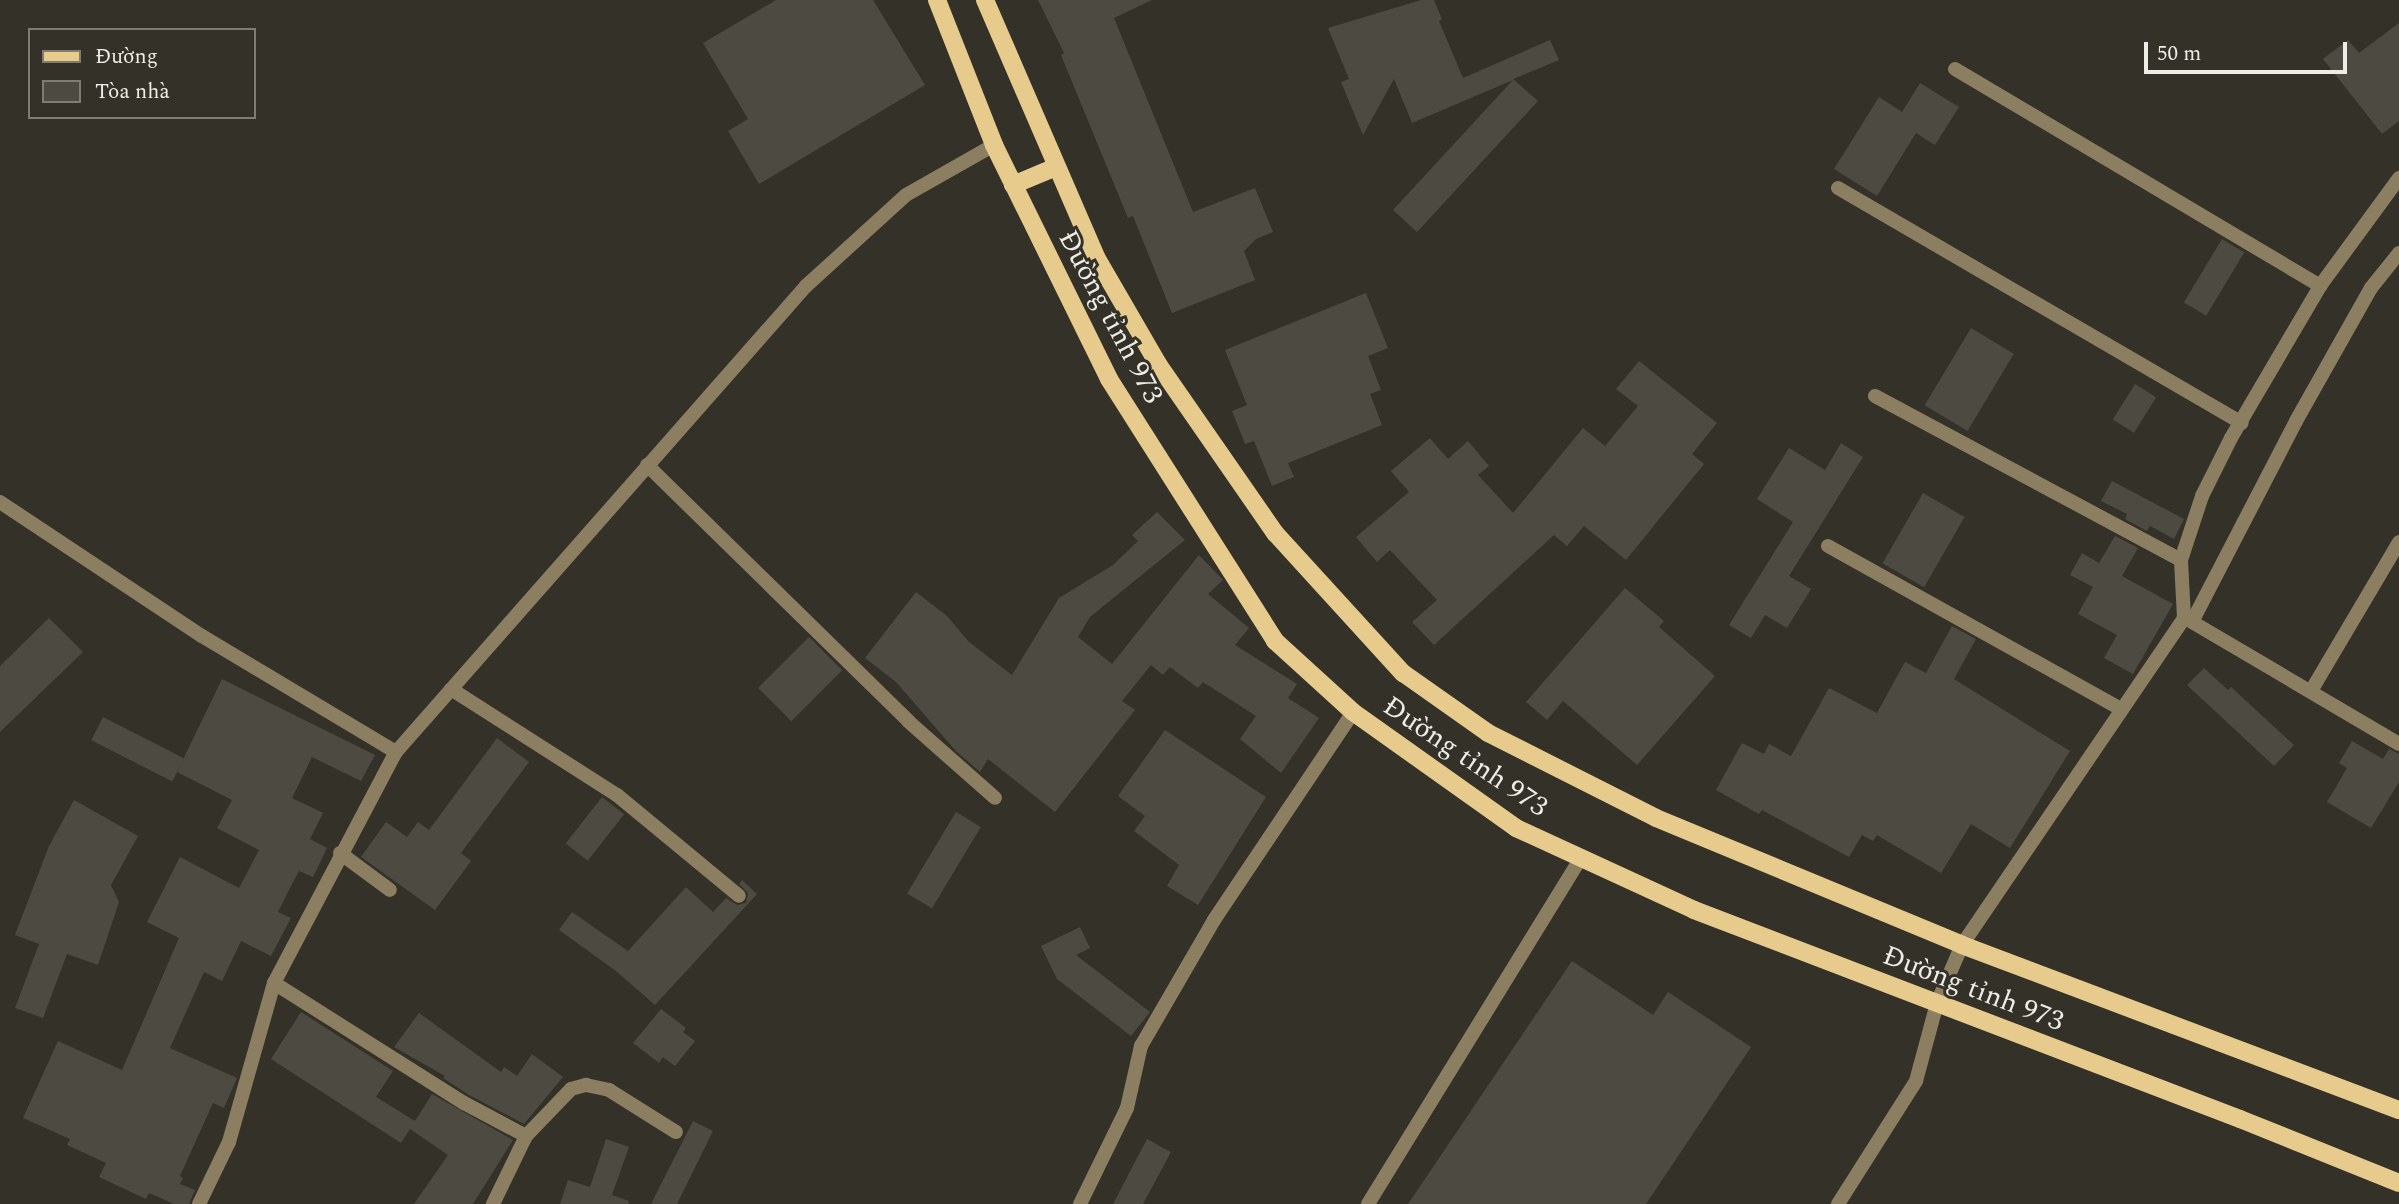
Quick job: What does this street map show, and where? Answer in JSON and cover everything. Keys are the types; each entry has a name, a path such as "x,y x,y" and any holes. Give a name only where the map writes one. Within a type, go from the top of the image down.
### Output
{"main road":[{"name":"Đường tỉnh 973","path":"937,0 1013,185 1109,379 1275,641 1353,712 1516,828 1695,910 2399,1183"},
{"name":"Đường tỉnh 973","path":"985,0 1096,257 1158,364 1275,533 1403,673 1488,733 1656,818 1962,945 2399,1110"},
{"path":"1013,185 1056,167"}],"street":[{"path":"1955,69 2320,286"},
{"path":"199,1204 229,1142 274,983 340,853 396,752 806,286 906,195 995,145"},
{"path":"2188,619 2181,560 2202,496 2320,286 2399,178"},
{"path":"1838,188 2241,423"},
{"path":"1838,1204 1916,1081 1937,1003 1962,945 2121,709 2188,619 2371,288 2399,253"},
{"path":"1875,396 2181,560"},
{"path":"647,465 908,721 995,798"},
{"path":"0,502 202,636 396,752"},
{"path":"2311,691 2399,542"},
{"path":"1828,546 2121,709"},
{"path":"2188,619 2399,744"},
{"path":"451,689 617,795 739,896"},
{"path":"1080,1204 1127,1108 1141,1046 1214,920 1353,712"},
{"path":"340,853 390,890"},
{"path":"1368,1204 1581,858"},
{"path":"274,983 464,1103 526,1136"},
{"path":"494,1204 526,1136 570,1089 586,1085 609,1090 676,1132"}],"building":[{"path":"776,0 873,0 925,85 759,184 728,131 748,119 703,43"},
{"path":"1038,0 1152,0 1114,18 1193,212 1255,188 1273,232 1256,239 1244,251 1255,280 1172,313 1133,216 1128,218 1061,55 1064,53"},
{"path":"1421,0 1434,0 1442,19 1439,21 1463,78 1550,40 1559,60 1513,79 1538,101 1417,232 1393,210 1513,80 1412,123 1394,79 1363,135 1341,82 1349,79 1328,28"},
{"path":"2399,23 2399,121 2382,134 2323,59 2348,40 2359,53"},
{"path":"1920,83 1959,107 1935,145 1916,133 1877,196 1834,169 1879,97 1902,112"},
{"path":"2222,239 2244,252 2206,316 2184,302"},
{"path":"1366,293 1388,348 1368,356 1381,390 1370,394 1382,425 1288,463 1294,477 1272,486 1254,441 1245,444 1232,411 1247,405 1225,350"},
{"path":"1971,328 2014,354 1968,431 1925,405"},
{"path":"1639,361 1717,423 1692,454 1704,464 1626,560 1584,526 1567,546 1554,535 1434,645 1412,622 1437,600 1390,550 1377,562 1356,537 1409,492 1391,471 1430,438 1448,459 1468,441 1489,466 1478,475 1513,513 1583,428 1605,446 1638,406 1616,389"},
{"path":"2135,384 2156,397 2134,433 2113,420"},
{"path":"1841,443 1863,457 1789,576 1811,589 1787,628 1765,615 1751,638 1729,625 1793,522 1757,499 1789,448 1825,470"},
{"path":"2112,481 2184,519 2174,539 2150,526 2147,531 2125,519 2127,514 2101,501"},
{"path":"1923,493 1965,517 1924,587 1882,563"},
{"path":"1157,512 1185,540 1090,617 1078,637 1112,664 1199,555 1223,580 1208,594 1249,628 1235,645 1297,684 1288,698 1319,718 1281,773 1240,739 1256,716 1203,682 1198,688 1170,667 1163,675 1151,665 1122,701 1135,710 1055,812 988,759 980,772 956,751 896,682 865,658 916,592 947,616 969,642 1012,675 1059,598 1113,565 1138,541 1132,535"},
{"path":"2115,536 2138,548 2122,576 2173,604 2133,674 2104,658 2117,635 2078,614 2093,587 2070,575 2082,553 2099,563"},
{"path":"1625,588 1664,621 1659,627 1715,676 1637,765 1563,701 1547,720 1526,702"},
{"path":"49,618 83,652 0,732 0,666"},
{"path":"1952,626 1976,639 1954,679 2070,751 2010,848 1971,824 1941,873 1877,835 1873,841 1862,835 1849,857 1762,810 1759,814 1716,790 1742,743 1764,754 1769,744 1791,756 1829,688 1877,713 1905,662 1926,673"},
{"path":"809,637 842,670 791,721 758,688"},
{"path":"2204,668 2228,690 2231,687 2294,745 2274,766 2187,685"},
{"path":"222,679 375,755 361,781 312,757 292,798 323,813 310,839 327,848 313,877 299,871 278,912 291,918 271,956 241,941 222,981 204,972 170,1048 237,1078 224,1108 213,1103 180,1176 183,1178 180,1184 195,1190 189,1204 174,1204 149,1193 146,1199 99,1177 106,1163 67,1145 70,1139 23,1118 58,1041 122,1070 179,938 147,922 180,857 239,888 259,850 217,828 232,800 177,772"},
{"path":"103,717 184,758 172,781 91,740"},
{"path":"1165,730 1266,797 1198,905 1167,886 1179,865 1134,831 1145,816 1118,796"},
{"path":"497,738 529,762 461,853 471,861 435,910 361,857 386,822 407,837 418,822 429,830"},
{"path":"2352,741 2383,759 2389,749 2399,754 2399,782 2371,828 2327,802 2347,768 2339,763"},
{"path":"602,797 624,814 588,861 566,843"},
{"path":"74,800 138,836 111,885 119,902 98,965 67,954 43,1018 15,1008 39,944 15,935 49,846"},
{"path":"956,812 981,827 932,908 907,893"},
{"path":"742,880 757,894 655,1005 616,971 559,930 572,912 628,951 686,887 713,912 726,898 737,905 746,903 748,893 739,884"},
{"path":"1080,927 1090,948 1076,955 1150,1012 1131,1036 1057,979 1041,946"},
{"path":"1572,961 1653,1015 1668,992 1751,1047 1646,1204 1408,1204"},
{"path":"661,1009 686,1028 683,1032 695,1041 675,1066 663,1057 659,1063 633,1043"},
{"path":"301,1012 393,1071 376,1097 415,1121 432,1094 513,1140 473,1204 414,1204 448,1155 410,1129 401,1143 271,1059"},
{"path":"419,1013 501,1072 504,1067 517,1076 532,1054 563,1077 524,1124 469,1095 443,1078 445,1076 394,1047"},
{"path":"693,1121 713,1131 677,1204 651,1204"},
{"path":"606,1139 629,1147 612,1195 629,1201 628,1204 560,1204 568,1180 590,1187"},
{"path":"1147,1139 1171,1152 1143,1204 1113,1204"}]}
